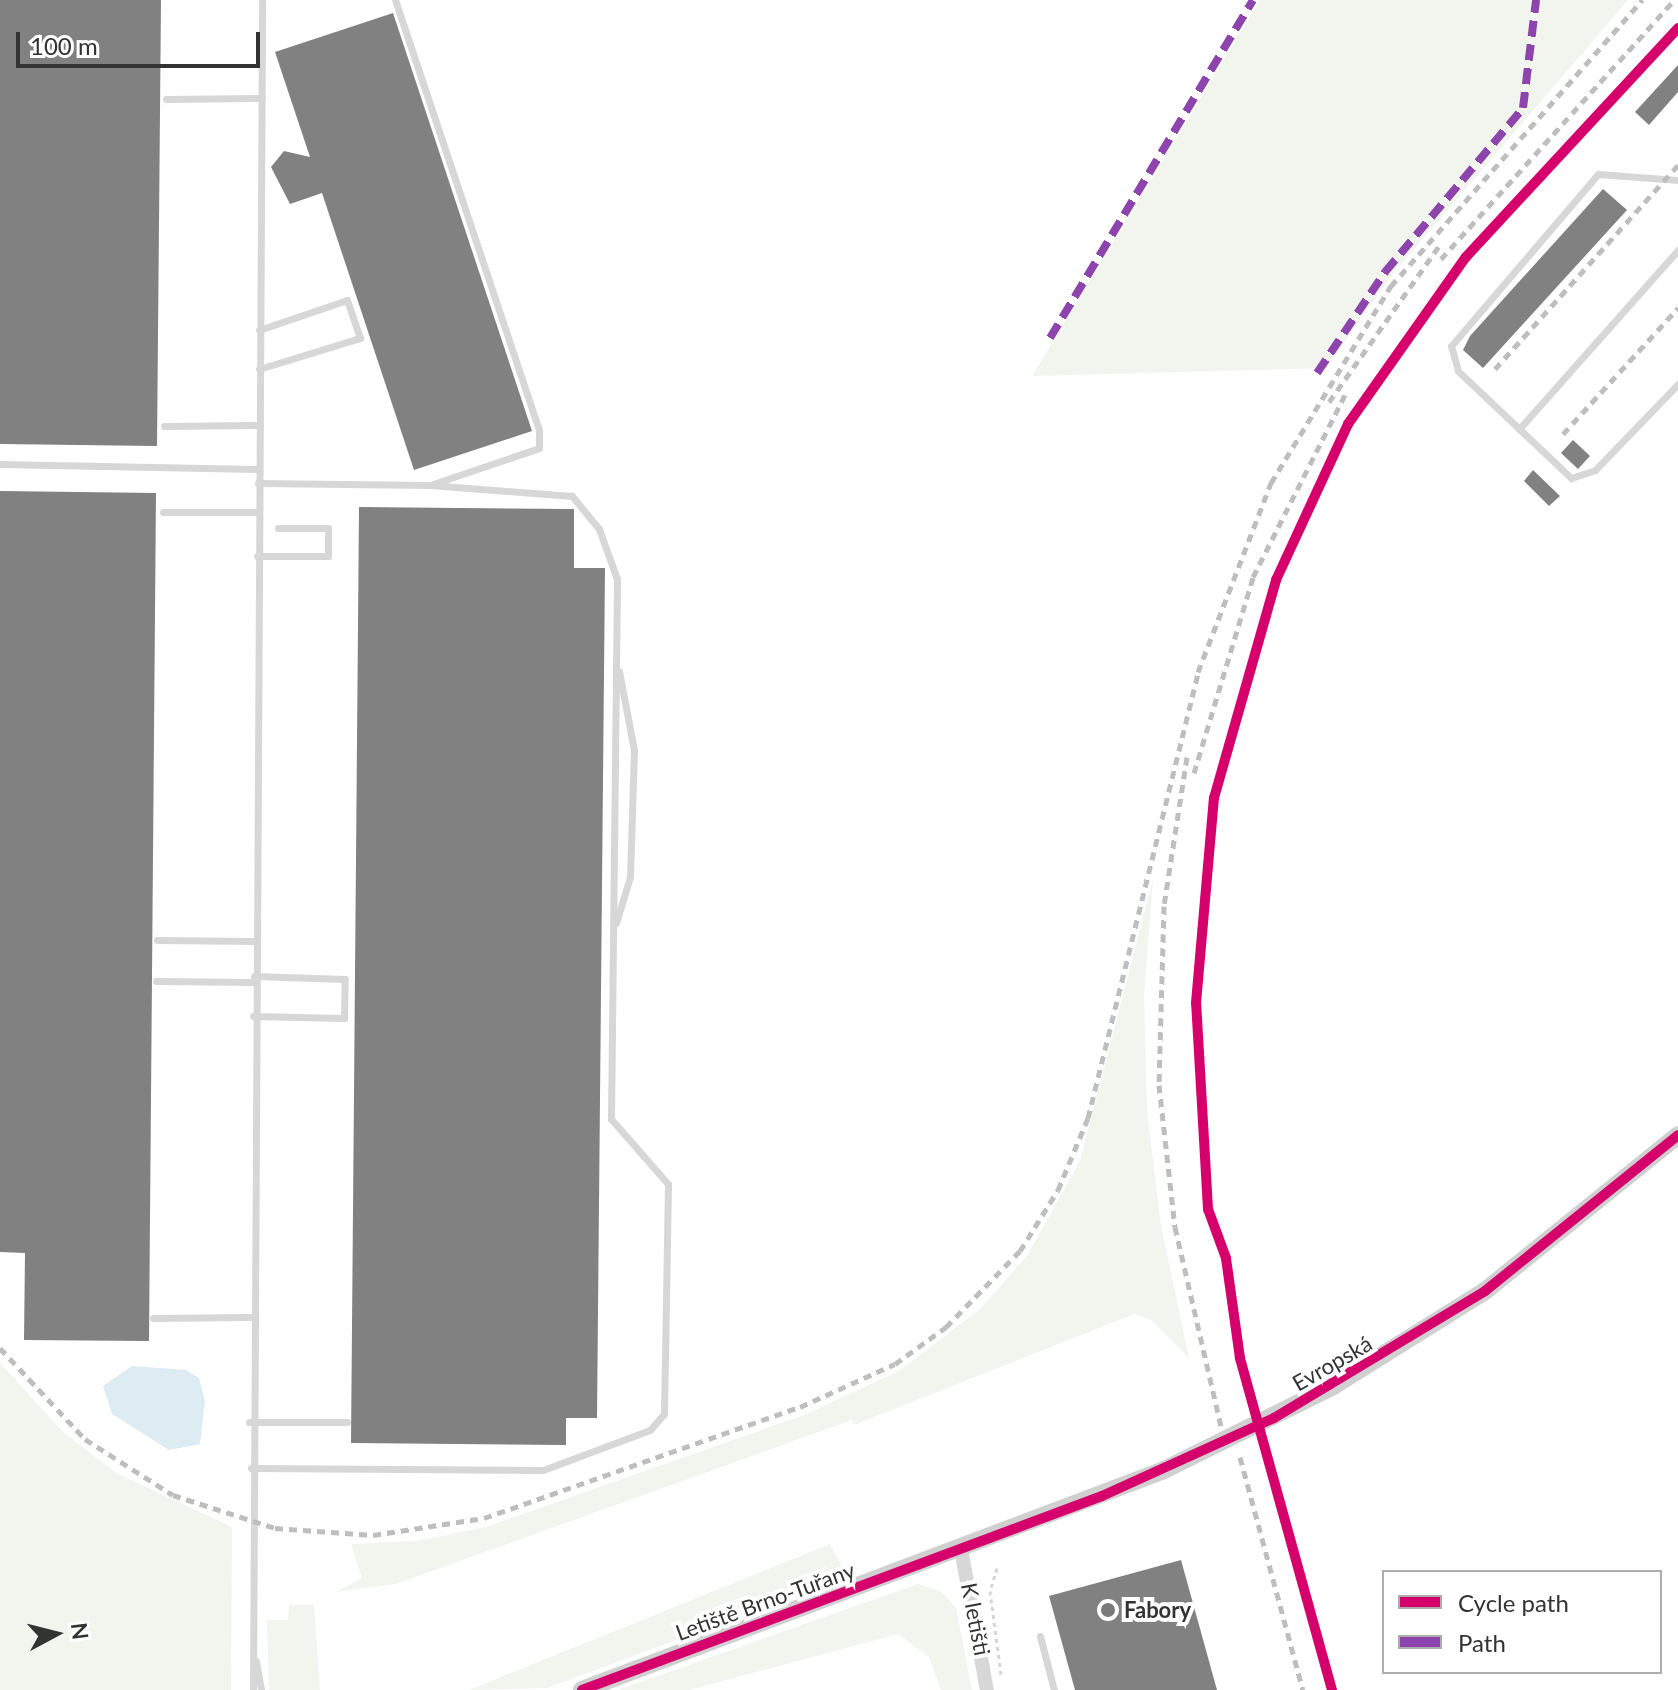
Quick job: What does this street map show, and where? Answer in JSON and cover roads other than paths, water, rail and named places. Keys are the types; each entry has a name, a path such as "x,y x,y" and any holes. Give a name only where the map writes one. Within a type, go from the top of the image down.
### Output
{"street":[{"name":"Evropská","path":"961,1549 1162,1471 1333,1386 1485,1291 1678,1135"},
{"name":"Letiště Brno-Tuřany","path":"582,1690 961,1549"},
{"name":"K letišti","path":"961,1549 987,1690"}],"lane":[{"path":"253,1690 249,1422 262,0"},
{"path":"395,0 539,430 539,448 430,485"},
{"path":"166,99 262,98"},
{"path":"1678,180 1598,174 1459,330 1451,346 1458,371 1571,478 1582,477 1678,384"},
{"path":"1519,429 1678,250"},
{"path":"259,330 347,300 360,338 259,369"},
{"path":"164,426 258,425"},
{"path":"0,464 258,469"},
{"path":"251,1468 543,1470 659,1423 668,1184 611,1119 617,579 584,505 555,492 430,485 258,483"},
{"path":"163,512 258,512"},
{"path":"257,556 328,556 328,528 278,528"},
{"path":"613,932 630,877 634,750 616,658"},
{"path":"157,940 254,941"},
{"path":"156,981 345,979 344,1018 253,1016"},
{"path":"153,1318 250,1317"},
{"path":"249,1422 347,1422"},
{"path":"253,1635 261,1690"},
{"path":"1040,1636 1054,1690"}],"railway":[{"path":"0,1348 85,1439 173,1495 275,1528 373,1535 484,1518 800,1407 895,1364 946,1327 1020,1251 1058,1190 1088,1118 1198,672 1271,483 1391,286 1642,0"},
{"path":"1441,259 1674,0"},
{"path":"1495,369 1678,165"},
{"path":"1329,402 1442,242"},
{"path":"1563,434 1678,308"},
{"path":"1194,773 1253,577 1346,393"},
{"path":"1187,757 1164,906 1159,1085 1175,1227 1221,1426"},
{"path":"1240,1457 1303,1690"}],"place":[{"name":"Fabory","path":"1108,1610"}]}
